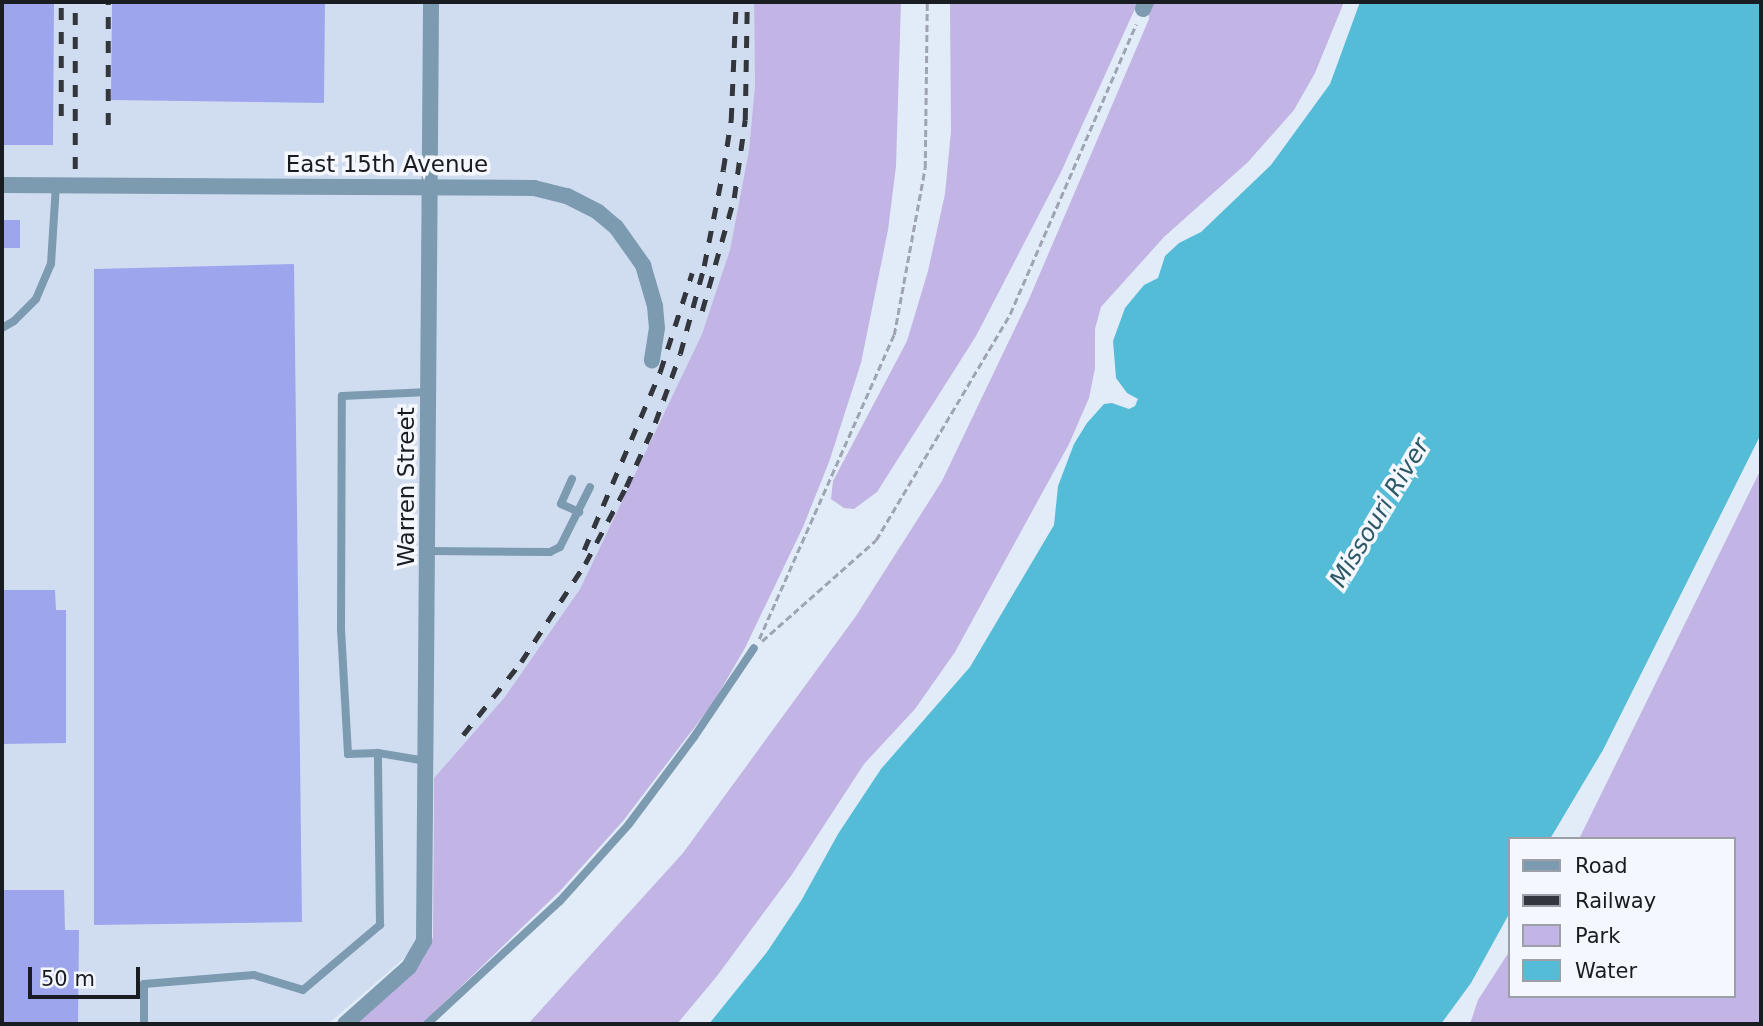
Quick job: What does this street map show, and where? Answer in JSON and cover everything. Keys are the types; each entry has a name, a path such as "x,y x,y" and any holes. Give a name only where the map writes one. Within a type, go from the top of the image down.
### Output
{"street":[{"name":"Warren Street","path":"345,1024 409,967 424,941 431,2"},
{"name":"East 15th Avenue","path":"2,185 545,190 568,195 598,212 631,244 643,265 656,306 657,328 652,360"}],"lane":[{"path":"2,328 14,321 36,299 51,264 56,185"},
{"path":"426,761 378,753 348,754 341,630 342,396 429,392"},
{"path":"572,479 561,504 579,512"},
{"path":"428,551 550,552 560,547 590,487"},
{"path":"427,1024 560,901 629,824 694,737 754,648"},
{"path":"144,1024 145,984 254,975 303,990 380,925 378,753"}],"path":[{"path":"754,648 894,335 925,168 928,2"},
{"path":"754,648 876,540 1010,314 1145,5"}],"shaded area":[{"path":"2,2 754,2 755,85 749,150 730,251 702,334 580,589 504,698 434,778 433,722 424,941 328,1024 2,1024"}],"green space":[{"path":"754,2 901,2 896,166 888,230 861,363 829,462 803,527 745,648 713,703 623,821 560,891 422,1024 354,1024 422,961 433,937 434,778 504,698 580,589 702,334 730,250 749,150 755,85"},
{"path":"950,2 1138,2 1061,172 976,336 877,492 854,509 844,508 831,499 833,481 907,341 928,271 945,194 951,131"},
{"path":"1149,2 1344,2 1315,73 1294,110 1248,162 1164,237 1101,307 1095,329 1095,368 1089,398 1069,444 955,652 915,709 864,764 793,873 717,976 677,1024 528,1024 683,853 856,616 942,481 1029,299 1149,19"},
{"path":"1761,469 1761,1024 1470,1024 1478,1000 1508,954 1508,998 1735,998 1735,837 1580,837"}],"water":[{"name":"Missouri River","path":"1360,2 1761,2 1761,434 1603,750 1551,837 1508,837 1508,916 1471,983 1441,1024 709,1024 767,952 801,901 838,834 881,769 970,667 1054,525 1058,486 1074,444 1087,423 1104,404 1112,403 1129,409 1135,406 1138,399 1127,393 1116,378 1113,341 1125,308 1144,285 1158,278 1165,256 1179,243 1201,232 1271,165 1330,84"}],"building":[{"path":"2,2 54,2 53,145 2,145"},
{"path":"112,2 325,2 324,103 111,100"},
{"path":"2,220 20,220 20,248 2,248"},
{"path":"294,264 302,922 94,925 94,269"},
{"path":"2,590 55,590 56,610 66,610 66,743 2,744"},
{"path":"2,890 64,890 65,930 79,930 78,1024 2,1024"}],"railway":[{"path":"61,2 61,116"},
{"path":"75,2 75,169"},
{"path":"108,2 108,125"},
{"path":"463,735 521,662 585,564 626,487 655,423 680,354 704,266 723,170 731,120 736,2"},
{"path":"702,311 734,198 745,120 747,2"},
{"path":"584,550 660,372 692,273"}]}
